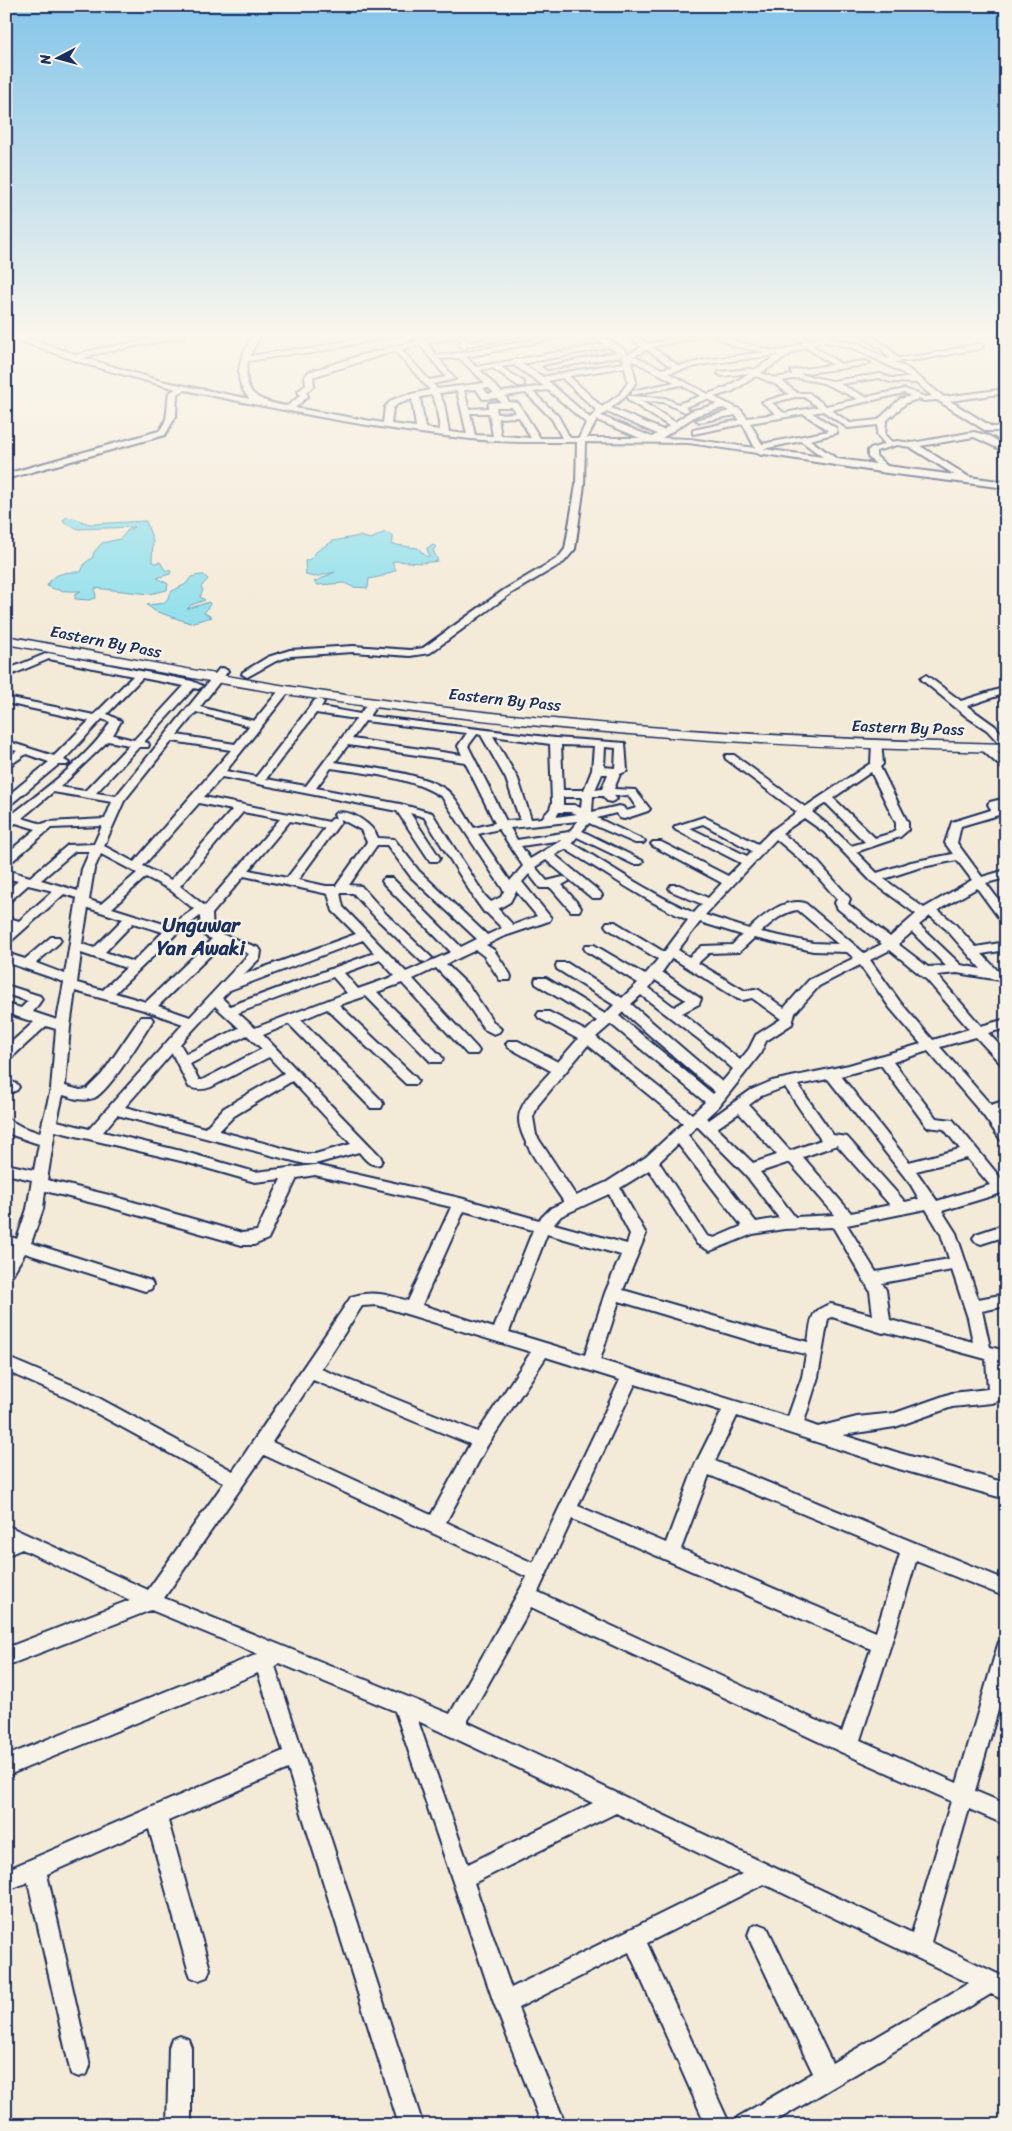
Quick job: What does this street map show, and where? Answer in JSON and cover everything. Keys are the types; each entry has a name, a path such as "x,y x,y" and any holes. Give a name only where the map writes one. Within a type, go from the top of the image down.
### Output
{"main road":[{"name":"Eastern By Pass","path":"6,632 216,680 247,674 435,702 624,721 1005,743"},
{"name":"Eastern By Pass","path":"6,640 216,680 458,713 656,731 985,747 1005,743"}],"street":[{"path":"6,478 157,434"},
{"path":"449,434 536,440 689,441 760,450 836,463 1006,485"},
{"path":"533,434 536,440"},
{"path":"564,434 567,439"},
{"path":"247,674 272,659 290,653 353,649 410,653 426,651 507,592 559,561 567,555 571,540 580,482 578,452 585,434"},
{"path":"641,434 653,440"},
{"path":"653,440 661,434"},
{"path":"699,434 709,444"},
{"path":"752,434 760,450"},
{"path":"760,450 823,434"},
{"path":"880,434 890,444"},
{"path":"888,470 871,455 874,448 890,444 912,444 971,434"},
{"path":"975,434 986,438 1006,450"},
{"path":"803,439 836,463"},
{"path":"912,444 970,481"},
{"path":"6,674 48,656 192,684 216,680"},
{"path":"6,803 55,762 140,674"},
{"path":"926,678 959,706 991,728 1005,743"},
{"path":"6,1271 22,1246 35,1209 49,1124 58,1089 63,1027 88,869 96,847 119,800 216,680"},
{"path":"88,795 138,744 192,684"},
{"path":"103,909 142,869 196,799 286,689"},
{"path":"959,706 1006,690"},
{"path":"259,781 324,695"},
{"path":"6,700 116,721 106,737 52,789 10,822"},
{"path":"309,790 374,702"},
{"path":"193,708 256,725"},
{"path":"314,709 362,718 555,741 621,745 621,770 598,770"},
{"path":"480,731 463,746 502,825 528,867 544,885 554,884 574,876"},
{"path":"480,731 512,779 526,822"},
{"path":"106,737 161,748"},
{"path":"169,737 238,748"},
{"path":"346,741 469,759"},
{"path":"546,821 557,809 555,741"},
{"path":"488,909 503,902 512,886 528,867 571,837 586,814 588,794 598,770 600,743"},
{"path":"573,1204 529,1136 526,1117 532,1102 588,1038 647,981 697,918 775,833 855,776 877,764 877,743"},
{"path":"6,744 55,762 76,766"},
{"path":"985,747 1006,766"},
{"path":"6,765 24,751"},
{"path":"730,758 832,834 874,878 950,926 1000,976"},
{"path":"182,1062 251,1032 402,978 432,960 460,953 510,930 546,918 512,886 440,789 410,780 328,764"},
{"path":"848,851 896,836 902,830 902,823 874,766"},
{"path":"606,793 614,778 614,771"},
{"path":"219,773 400,807 428,815 465,876 488,909 510,930"},
{"path":"52,789 119,800"},
{"path":"557,794 632,792 644,809 624,816 606,793"},
{"path":"826,797 873,843"},
{"path":"196,799 332,826"},
{"path":"290,882 350,799"},
{"path":"1006,801 994,804 998,812 956,824 951,843 978,882 1001,906 1006,918"},
{"path":"400,807 434,858"},
{"path":"173,886 240,808"},
{"path":"557,809 574,808 575,811 586,814 639,841"},
{"path":"471,832 502,825 546,821 619,809"},
{"path":"340,815 366,827 371,832 373,842 338,889 337,908 365,935 402,978 472,1050"},
{"path":"105,996 172,931 204,911 242,872 287,818"},
{"path":"749,862 680,828 704,820 760,850"},
{"path":"10,822 44,828"},
{"path":"6,860 44,828 53,823 108,822"},
{"path":"775,833 792,845 820,871 844,899 841,903 842,906 925,972 1006,1061"},
{"path":"514,844 571,837 637,861"},
{"path":"571,837 660,903 697,918 824,949 851,948"},
{"path":"373,842 390,841 415,874 489,952 505,977"},
{"path":"657,844 730,882"},
{"path":"6,898 72,848 96,847 173,886 204,911 206,932 220,939 248,947 256,953 92,1135"},
{"path":"547,854 596,895"},
{"path":"874,878 915,865 959,856"},
{"path":"242,872 290,882 338,889 357,889 382,917 464,989 489,1026 494,1029"},
{"path":"6,874 60,891 103,909 172,931"},
{"path":"700,1123 755,1051 761,1038 788,1021 788,1012 814,983 891,944 927,912 978,882 1006,874"},
{"path":"388,881 460,953"},
{"path":"554,884 575,908"},
{"path":"675,888 710,903"},
{"path":"6,939 60,891"},
{"path":"690,963 706,950 735,949 774,915 799,905 862,958 896,1006 988,1111 1006,1136"},
{"path":"96,953 131,918"},
{"path":"6,922 21,926"},
{"path":"611,925 669,955 690,963 743,996 754,993 787,1016"},
{"path":"912,925 957,970"},
{"path":"225,988 365,935"},
{"path":"58,1089 80,1095 91,1094 106,1076 147,1013 220,939"},
{"path":"27,964 55,940"},
{"path":"75,946 135,967"},
{"path":"974,950 1006,946"},
{"path":"590,948 647,981 694,999 673,1013"},
{"path":"229,1011 383,954"},
{"path":"6,957 147,1013 192,1022"},
{"path":"562,966 624,1005 718,1097"},
{"path":"925,972 957,970 1000,976"},
{"path":"336,972 362,992 436,1058"},
{"path":"541,980 609,1019 718,1097"},
{"path":"647,981 673,1013 706,1038 741,1069"},
{"path":"6,989 35,999 34,1004 24,1014"},
{"path":"215,999 272,1050 376,1160"},
{"path":"330,1003 411,1081"},
{"path":"6,1008 63,1027"},
{"path":"544,1015 588,1038 700,1123 750,1170 790,1222"},
{"path":"291,1018 376,1104"},
{"path":"7,1053 44,1021"},
{"path":"499,1336 542,1228 556,1212 612,1186 651,1161 680,1136 700,1123 740,1105 756,1093 788,1081 849,1070 1006,1023"},
{"path":"173,1043 194,1084 201,1086 272,1050"},
{"path":"513,1044 559,1069"},
{"path":"651,1161 706,1244 718,1244 735,1234 752,1228 790,1222 842,1220 901,1207 932,1206 1003,1187 970,1152 948,1124 932,1123 884,1060"},
{"path":"816,1434 857,1424 895,1420 952,1400 992,1396 996,1390 994,1355 972,1307 948,1233 906,1168 831,1073"},
{"path":"208,1134 229,1112 293,1074"},
{"path":"788,1081 830,1141"},
{"path":"740,1105 791,1157 842,1220 873,1279 881,1300 883,1326"},
{"path":"988,1111 1006,1105"},
{"path":"114,1109 305,1159 314,1159 362,1146"},
{"path":"6,1122 22,1133 47,1141"},
{"path":"49,1124 255,1177 315,1170 460,1204 629,1251"},
{"path":"680,1136 700,1159 752,1228"},
{"path":"750,1170 791,1157 836,1139 842,1141 901,1207"},
{"path":"906,1168 970,1152"},
{"path":"6,1168 40,1181 242,1239 254,1239 263,1235 292,1172"},
{"path":"590,1364 612,1293 629,1251 637,1242 638,1234 612,1186"},
{"path":"412,1309 460,1204"},
{"path":"981,1238 1006,1230"},
{"path":"6,1241 145,1285"},
{"path":"873,1279 959,1263"},
{"path":"612,1293 765,1338 815,1350"},
{"path":"6,1657 151,1601 236,1481 357,1301 371,1297 733,1407 899,1461 1006,1491"},
{"path":"972,1307 1006,1300"},
{"path":"794,1426 803,1404 810,1378 821,1315 827,1310 994,1355"},
{"path":"434,1526 481,1441 542,1350"},
{"path":"6,1364 80,1396 236,1481"},
{"path":"309,1370 481,1441"},
{"path":"454,1726 539,1574 567,1509 630,1377"},
{"path":"671,1553 704,1465 733,1407"},
{"path":"260,1445 539,1574"},
{"path":"704,1465 1006,1589"},
{"path":"567,1509 882,1644"},
{"path":"12,1541 151,1601 272,1658 402,1704 454,1726 919,1947 998,1987"},
{"path":"848,1745 882,1644 910,1551"},
{"path":"527,1596 848,1745 1006,1815"},
{"path":"919,1947 1006,1648"},
{"path":"272,1658 294,1756 411,2125"},
{"path":"6,1766 272,1658"},
{"path":"402,1704 505,2003 554,2125"},
{"path":"6,1881 294,1756"},
{"path":"462,1878 615,1803"},
{"path":"156,1816 199,1969"},
{"path":"35,1868 80,2066"},
{"path":"505,2003 763,1874"},
{"path":"759,1935 827,2078"},
{"path":"634,1939 718,2125"},
{"path":"746,2125 827,2078 998,1987"},
{"path":"179,2125 180,2047"}],"water":[{"path":"67,517 90,524 146,521 153,541 152,561 155,563 160,562 165,570 171,571 170,574 157,578 168,584 167,590 150,594 95,588 96,598 89,600 75,599 75,594 81,591 60,590 47,586 57,575 81,572 85,563 92,558 94,552 102,543 120,539 128,530 134,527 79,529 64,523 63,520"},
{"path":"385,532 393,536 393,542 390,544 418,548 427,557 429,556 427,548 434,545 436,547 433,550 438,561 421,563 392,562 396,570 383,576 369,579 368,588 353,587 344,583 318,585 314,582 335,572 314,577 306,575 305,561 312,558 317,551 333,541 359,536 371,539"},
{"path":"204,575 208,579 201,587 203,590 200,597 205,600 191,605 187,609 209,602 210,604 204,613 212,617 190,623 155,611 147,605 165,603 172,591 186,584 191,577"}],"district":[{"name":"Unguwar Yan Awaki","path":"201,936"}]}
